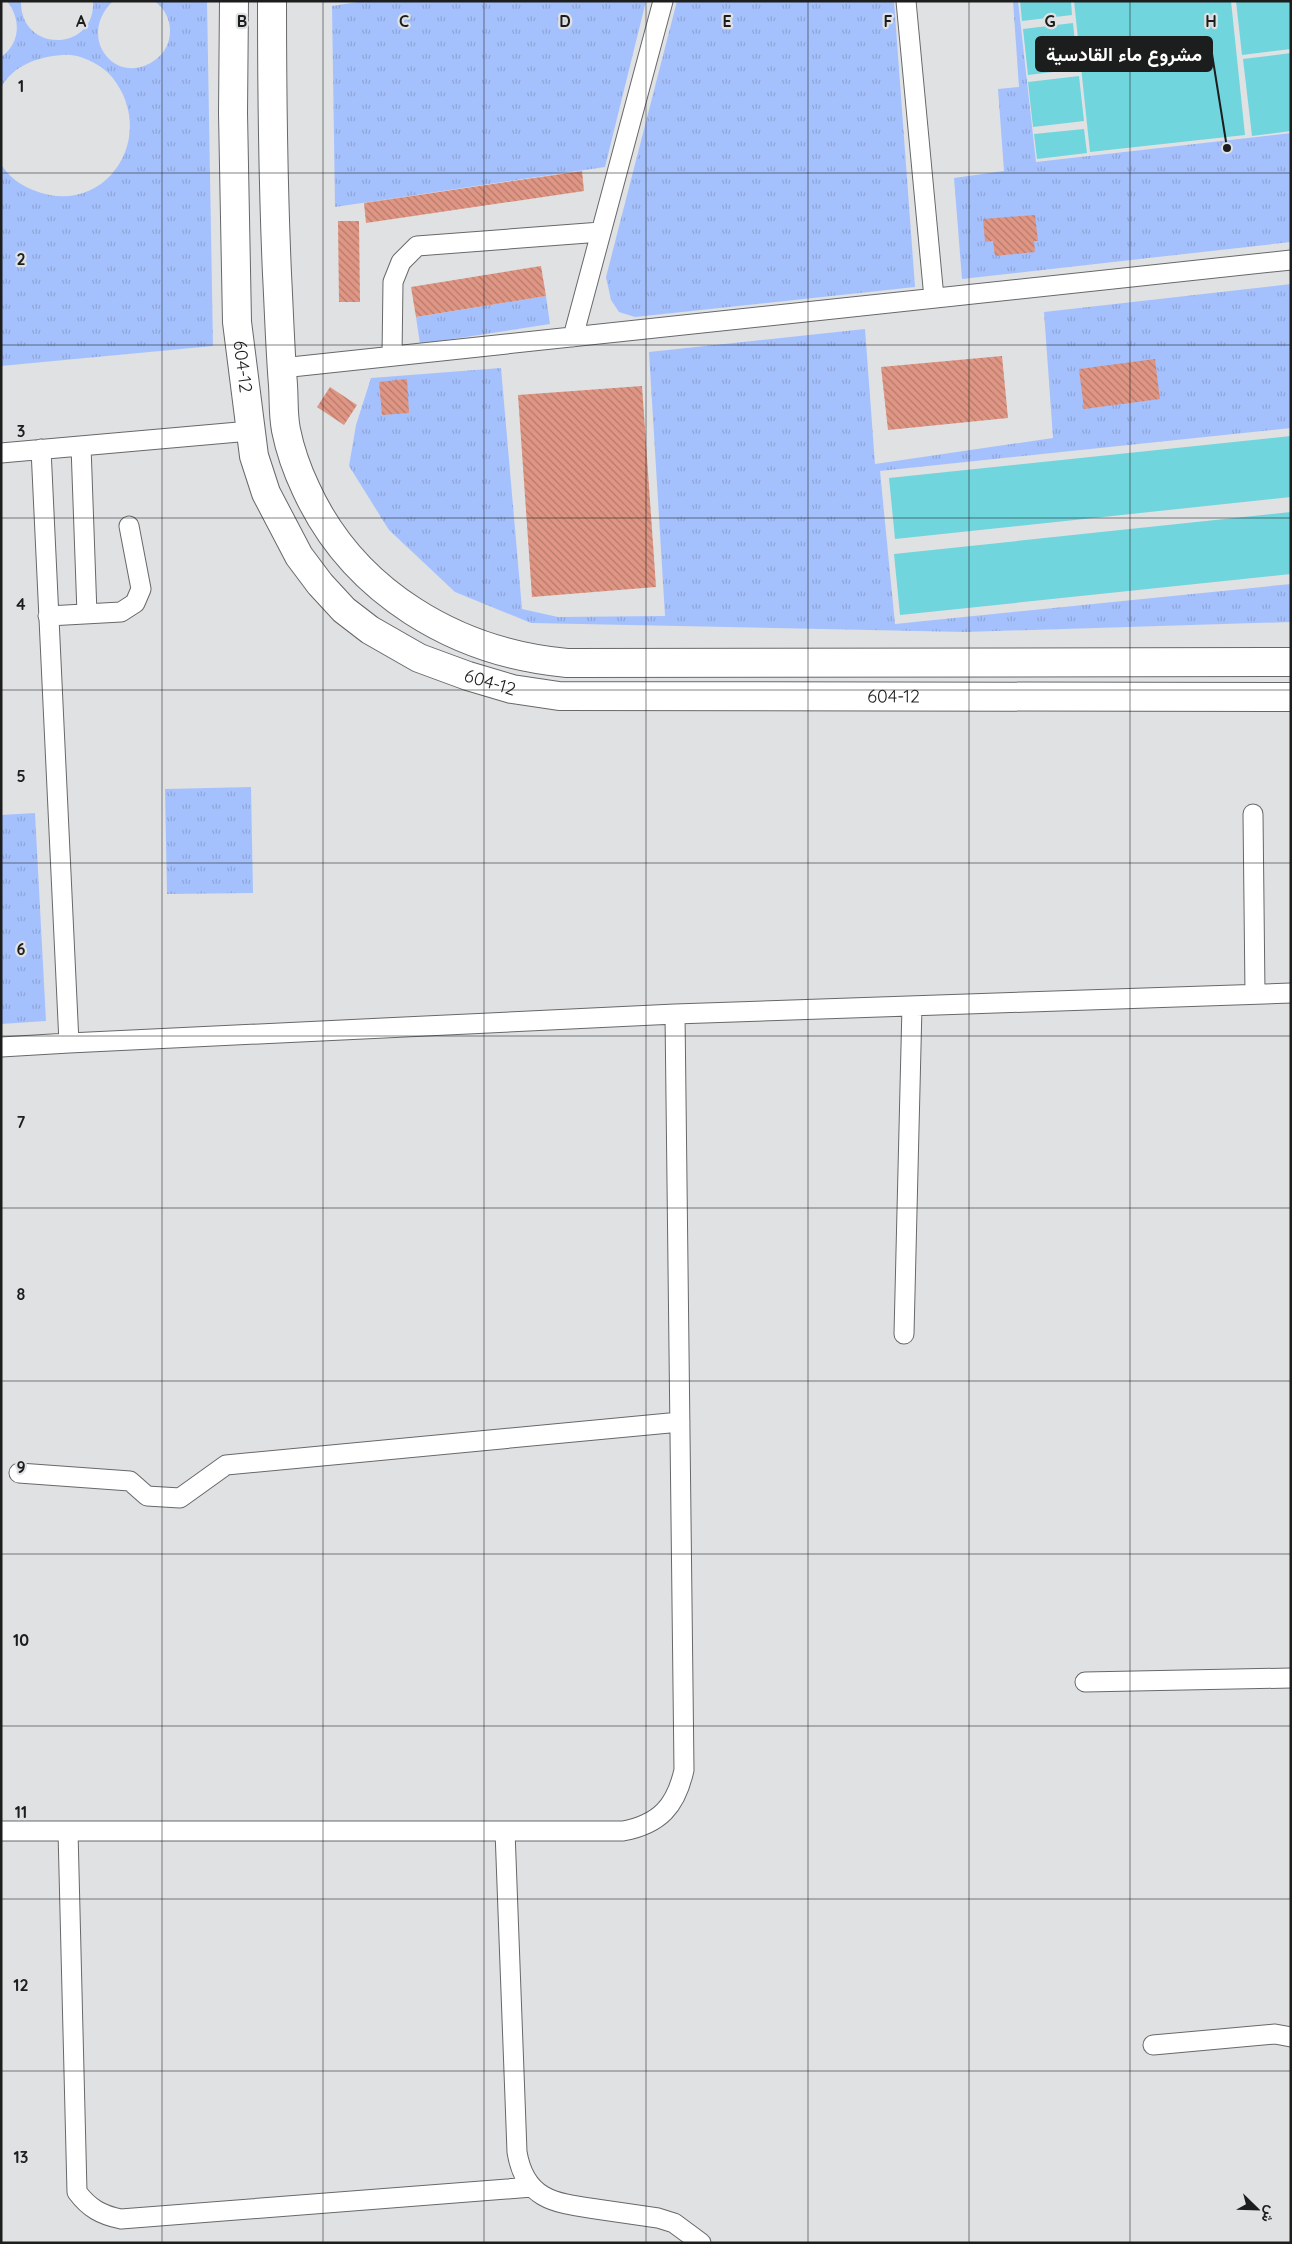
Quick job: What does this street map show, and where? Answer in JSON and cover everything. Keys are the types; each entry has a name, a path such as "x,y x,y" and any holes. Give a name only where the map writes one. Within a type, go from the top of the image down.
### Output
{"main road":[{"name":"604-12","path":"234,1 232,104 237,322 254,456 266,493 281,525 304,563 344,610 370,630 419,658 468,676 512,689 559,696 1291,697"},
{"name":"604-12","path":"272,1 275,223 286,430 296,468 313,504 334,538 359,569 388,595 445,630 488,648 533,660 567,664 1291,662"}],"lane":[{"path":"573,337 663,1"},
{"path":"906,1 934,298"},
{"path":"392,356 393,282 401,262 417,246 601,232"},
{"path":"282,368 1291,260"},
{"path":"1,453 250,431"},
{"path":"80,446 88,614"},
{"path":"41,449 69,1042"},
{"path":"48,616 121,612 135,604 139,597 140,589 129,526"},
{"path":"1253,814 1255,994"},
{"path":"1,1048 69,1042 675,1014 1291,993"},
{"path":"904,1334 912,1006"},
{"path":"1,1831 623,1831 639,1828 653,1821 674,1799 684,1770 675,1014"},
{"path":"19,1473 130,1481 147,1496 180,1498 226,1465 680,1422"},
{"path":"1085,1682 1291,1678"},
{"path":"68,1831 77,2192 92,2208 106,2216 121,2219 532,2188"},
{"path":"505,1831 519,2165 532,2188 553,2202 658,2218 674,2223 700,2243"},
{"path":"1153,2045 1275,2034 1291,2037"}],"green space":[{"path":"7,1 21,1 24,18 32,31 44,38 58,40 71,37 83,30 91,18 93,1 113,1 102,15 98,30 100,43 105,55 115,63 127,68 141,67 155,60 162,54 168,43 170,26 168,18 161,7 154,1 207,1 213,346 1,366 1,164 15,180 33,190 59,196 82,193 102,183 117,167 127,147 130,124 125,100 112,77 89,60 75,56 62,55 35,60 12,73 1,88 1,57 12,45 17,30 15,15"},
{"path":"364,1 646,1 605,167 335,207 332,6"},
{"path":"677,1 894,1 915,287 635,317 619,312 611,300 606,277"},
{"path":"1013,1 1018,1 1036,162 1291,133 1291,242 962,279 954,178 1004,171 998,89 1019,87"},
{"path":"1291,284 1291,428 880,471 895,624 1291,584 1291,622 965,632 531,623 455,592 389,530 349,466 356,425 371,378 501,368 522,609 558,617 665,616 649,352 865,329 875,464 1053,438 1044,312"},
{"path":"546,296 550,324 420,344 416,317"},
{"path":"251,787 253,893 167,894 165,789"},
{"path":"35,813 46,1021 1,1024 1,815"}],"shaded area":[{"path":"1020,1 1071,1 1072,15 1022,21"},
{"path":"1074,1 1231,1 1245,135 1090,152"},
{"path":"1236,1 1291,1 1291,49 1242,55"},
{"path":"1073,23 1078,69 1028,75 1023,29"},
{"path":"1291,53 1291,131 1252,136 1243,59"},
{"path":"1079,76 1084,121 1033,127 1028,82"},
{"path":"1084,129 1087,153 1037,159 1034,134"},
{"path":"1291,436 1291,497 895,539 889,478"},
{"path":"1291,512 1291,574 900,615 894,554"}],"building":[{"path":"582,171 584,191 366,223 364,203"},
{"path":"1035,215 1038,241 1034,241 1035,252 995,256 993,241 985,242 983,219"},
{"path":"338,221 359,221 360,302 339,302"},
{"path":"541,266 546,296 416,317 411,287"},
{"path":"1002,356 1008,418 888,430 881,367"},
{"path":"1155,359 1160,399 1084,409 1079,369"},
{"path":"407,379 409,413 382,415 379,382"},
{"path":"642,386 656,587 532,597 518,395"},
{"path":"330,387 357,405 344,425 317,407"}],"place":[{"name":"مشروع ماء القادسية","path":"1227,148"}]}
